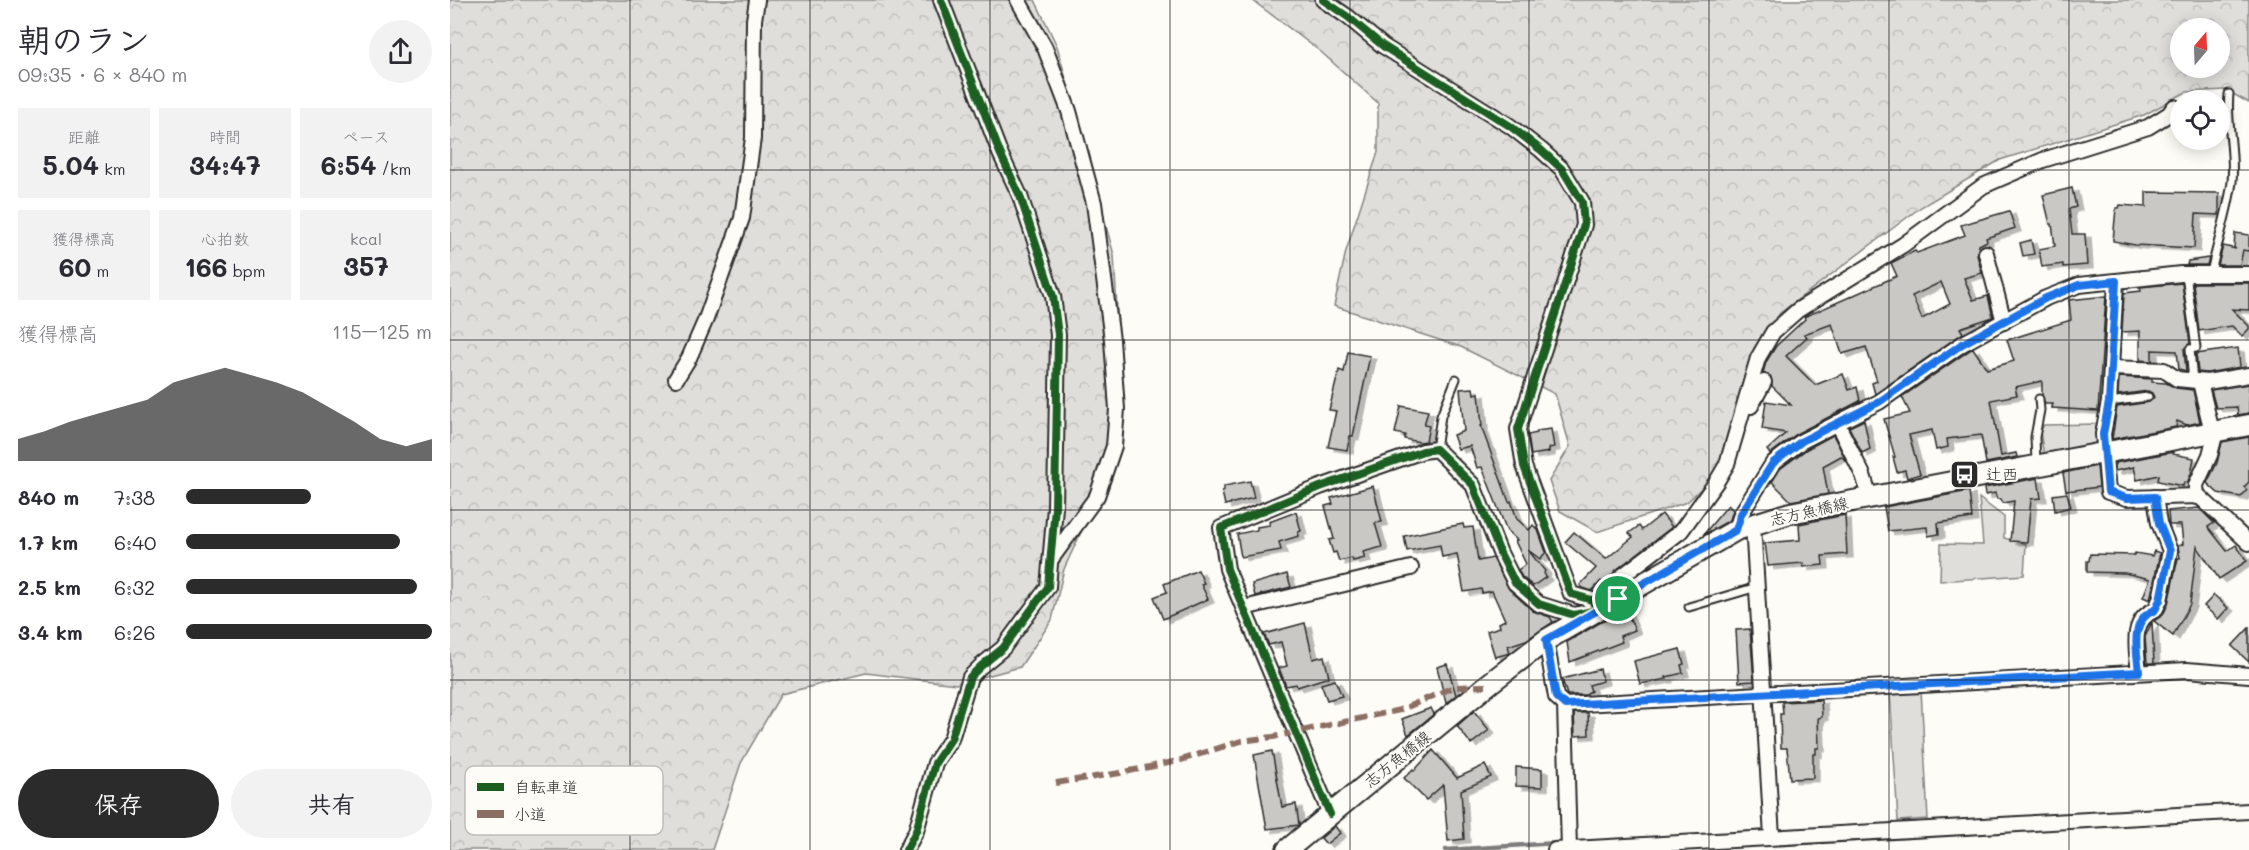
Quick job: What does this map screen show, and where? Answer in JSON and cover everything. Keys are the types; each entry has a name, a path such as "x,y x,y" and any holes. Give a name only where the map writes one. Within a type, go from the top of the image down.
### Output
{"main road":[{"name":"志方魚橋線","path":"1287,850 1490,683 1546,640 1744,527 1790,513 2249,425"}],"street":[{"path":"676,379 706,319 742,218 753,138 754,20 757,0"},
{"path":"906,850 916,831 935,763 951,739 970,677 1003,648 1048,587 1055,507 1058,336 1053,296 1020,196 1000,153 940,0"},
{"path":"1018,0 1045,48 1069,111 1094,203 1112,340 1116,397 1114,446 1096,496 1051,560"},
{"path":"1323,0 1383,46 1510,126 1541,150 1562,170 1582,202 1584,225 1518,429 1524,466 1571,594 1592,600 1597,610 1574,615 1539,604 1515,583 1500,553 1473,485 1436,449 1423,451 1320,487 1221,528 1227,569 1330,814"},
{"path":"1618,599 1621,577 1680,531 1727,464 1758,358 1773,332 1798,310 1903,245 1983,186 2043,160 2148,127 2170,113"},
{"path":"1986,253 2004,322"},
{"path":"1772,837 1757,587 1741,514 1773,463 1802,441 1879,402 1962,344 2046,298 2079,285 2186,274 2249,274"},
{"path":"2116,281 2109,402 2103,434 2108,492 2127,498 2197,496"},
{"path":"2111,368 2164,370 2177,379 2197,381 2249,375"},
{"path":"2197,381 2214,431 2210,455 2196,485 2197,496 2249,543"},
{"path":"1740,419 1764,382"},
{"path":"1838,423 1863,475 1870,497"},
{"path":"2139,672 2136,631 2140,622 2148,613 2155,610 2160,600 2170,551 2159,523 2155,497"},
{"path":"1244,609 1411,568"},
{"path":"1546,640 1556,697 1565,705 2139,672 2187,670 2249,675"},
{"path":"1565,705 1569,849"},
{"path":"1555,850 2249,811"}],"lane":[{"path":"2211,273 2232,183 2233,147 2230,124"},
{"path":"2186,274 2196,348 2190,349 2197,381"},
{"path":"1436,449 1442,416 1456,379"},
{"path":"2109,402 2148,397"},
{"path":"2036,465 2035,437 2040,410 2039,399"},
{"path":"1689,607 1757,587"}],"green space":[{"path":"450,0 1035,0 1057,46 1114,255 1121,381 1117,454 1064,569 1052,620 1020,667 956,684 866,673 781,694 741,763 712,850 450,850"},
{"path":"1252,0 2249,0 2249,103 2230,92 2230,90 2170,90 2170,101 2144,115 2000,160 1921,207 1780,313 1753,358 1715,475 1687,502 1597,532 1560,511 1549,481 1570,446 1555,394 1461,347 1334,306 1346,251 1378,152 1378,103 1321,52"},
{"path":"2098,424 2096,449 2044,455 2040,432 2044,425"},
{"path":"1979,498 2004,517 2004,538 2026,544 2024,575 1940,581 1941,544 1983,545"},
{"path":"1921,690 1928,819 1898,821 1890,691"}],"building":[{"path":"2072,188 2076,207 2069,209 2072,234 2085,234 2087,265 2063,267 2063,264 2042,267 2039,249 2055,246 2052,224 2050,224 2043,195"},
{"path":"2146,192 2219,193 2219,215 2196,214 2194,248 2135,245 2113,241 2116,208 2120,205 2146,207"},
{"path":"2009,211 2015,228 1986,238 1987,241 1979,245 1977,255 1982,273 1964,278 1973,300 1988,296 1993,317 1960,328 1963,333 1875,394 1872,383 1877,381 1866,347 1842,354 1832,324 1804,334 1807,337 1786,356 1815,385 1843,374 1849,390 1857,387 1860,401 1798,433 1770,454 1767,450 1786,433 1762,429 1766,401 1791,405 1772,386 1771,377 1763,373 1766,362 1776,346 1805,319 1804,317 1897,276 1891,263 1915,251 1917,253 1965,235 1961,225","holes":["1941,282 1950,304 1922,319 1912,296"]},
{"path":"2235,233 2249,235 2249,251 2243,250 2240,265 2218,265 2223,246 2236,249 2234,248"},
{"path":"2031,240 2034,254 2023,256 2020,243"},
{"path":"2209,258 2207,265 2187,265 2188,261"},
{"path":"2182,283 2190,343 2184,349 2186,371 2179,369 2177,351 2152,350 2152,361 2140,360 2140,331 2122,332 2124,293 2141,291 2140,287"},
{"path":"2193,283 2249,283 2249,310 2232,309 2249,326 2249,329 2242,336 2232,326 2199,331"},
{"path":"2106,296 2098,411 2052,408 2053,404 2045,404 2042,395 2042,381 2015,387 2017,395 1991,400 2001,456 2016,453 2017,457 1986,463 1981,435 1947,439 1948,447 1936,450 1932,430 1909,435 1920,474 1907,478 1905,470 1897,472 1884,419 1910,413 1902,397 1973,348 1987,369 2014,361 2007,340 2071,320 2069,300"},
{"path":"2238,348 2240,367 2207,373 2198,372 2196,354"},
{"path":"1348,352 1370,356 1353,436 1350,436 1347,450 1328,447 1336,411 1329,410 1339,370 1344,372"},
{"path":"2119,377 2152,379 2152,382 2193,390 2200,422 2187,425 2177,421 2176,427 2112,439 2117,407 2149,402 2154,397 2148,391 2118,395"},
{"path":"2249,384 2249,413 2238,415 2237,407 2216,408 2211,390"},
{"path":"1473,388 1474,394 1479,393 1481,426 1509,502 1511,501 1517,519 1529,530 1533,525 1538,530 1546,552 1540,559 1528,550 1545,571 1546,577 1533,586 1522,577 1518,570 1526,564 1515,541 1517,540 1507,531 1482,467 1477,468 1470,446 1458,449 1453,435 1464,431 1460,389"},
{"path":"1401,406 1428,411 1424,425 1429,426 1426,441 1404,439 1405,435 1395,433"},
{"path":"1864,420 1870,449 1862,453 1849,427"},
{"path":"1551,429 1554,447 1549,448 1549,452 1531,455 1528,435"},
{"path":"1833,435 1847,462 1841,456 1823,466 1828,494 1791,501 1772,482 1780,469 1807,449"},
{"path":"2249,437 2249,482 2244,487 2247,490 2241,497 2218,493 2207,483 2217,463 2222,442"},
{"path":"2173,452 2173,454 2194,458 2191,474 2183,486 2158,481 2159,475 2137,480 2134,467 2115,471 2115,463"},
{"path":"2097,466 2099,487 2066,491 2063,473"},
{"path":"2038,478 2041,498 2031,499 2027,542 2010,541 2014,501 2003,503 2001,499 1997,499 1995,493 1985,495 1984,488"},
{"path":"1250,481 1254,498 1225,505 1222,492 1224,486"},
{"path":"1373,486 1382,522 1375,523 1382,547 1363,552 1365,558 1339,561 1336,552 1333,553 1329,540 1334,539 1325,506 1333,504 1331,498"},
{"path":"1969,491 1972,518 1938,523 1939,534 1928,536 1927,527 1888,531 1884,507"},
{"path":"2067,493 2071,507 2055,511 2053,495"},
{"path":"1728,505 1733,510 1730,520 1703,535"},
{"path":"2199,508 2214,523 2208,527 2227,551 2236,545 2247,561 2219,579 2197,546 2190,604 2173,636 2154,621 2163,615 2168,604 2178,558 2180,558 2178,546 2183,544 2181,525 2169,525 2168,511"},
{"path":"1296,512 1301,531 1298,532 1299,536 1279,542 1281,550 1241,557 1237,534 1257,530 1257,527 1270,525 1269,522"},
{"path":"1662,514 1672,527 1616,570 1604,584 1601,581 1592,591 1580,585 1596,568 1565,542 1574,532 1606,559 1633,537 1629,533 1639,526 1642,530"},
{"path":"1845,515 1847,554 1822,556 1823,565 1803,567 1803,563 1768,566 1765,543 1800,540 1799,524"},
{"path":"1463,524 1464,528 1473,527 1478,561 1493,558 1509,589 1533,611 1550,617 1553,622 1526,640 1508,646 1510,653 1495,657 1487,631 1500,627 1499,623 1505,620 1492,591 1482,593 1481,589 1464,592 1457,554 1442,557 1440,545 1407,551 1404,536"},
{"path":"2154,551 2160,553 2150,600 2143,597 2150,579 2125,573 2087,572 2087,561 2089,561 2090,554 2134,555 2135,553 2152,556"},
{"path":"1198,570 1208,599 1163,619 1154,597 1167,592 1164,584"},
{"path":"1287,574 1291,587 1255,596 1252,584"},
{"path":"2214,595 2228,608 2218,619 2204,606"},
{"path":"1625,608 1635,630 1620,636 1622,642 1570,662 1567,642 1601,622 1615,617 1614,615"},
{"path":"2152,622 2154,663 2147,663 2145,637"},
{"path":"1305,623 1313,659 1324,656 1329,677 1297,687 1296,684 1286,686 1279,668 1287,666 1281,642 1269,645 1264,634"},
{"path":"2249,628 2249,662 2232,646"},
{"path":"1750,629 1754,681 1739,682 1736,630"},
{"path":"1680,649 1684,664 1681,665 1683,673 1666,677 1667,679 1640,684 1634,661"},
{"path":"1447,664 1456,695 1446,703 1437,667"},
{"path":"1600,669 1603,681 1589,685 1591,691 1587,695 1567,695 1562,679"},
{"path":"1335,680 1342,696 1327,700 1321,684"},
{"path":"1821,700 1822,717 1818,718 1819,748 1816,748 1816,754 1813,754 1813,778 1790,779 1787,748 1781,748 1782,702"},
{"path":"1431,708 1434,714 1408,735 1402,719"},
{"path":"1474,711 1489,730 1471,744 1457,726"},
{"path":"1574,713 1588,713 1589,735 1575,736"},
{"path":"1433,750 1457,778 1485,765 1491,777 1461,790 1464,839 1448,841 1443,785 1426,800 1404,778 1413,769 1414,771"},
{"path":"1272,751 1282,807 1296,804 1299,825 1267,829 1254,755"},
{"path":"1516,767 1542,769 1542,787 1516,786"},
{"path":"1335,826 1340,833 1326,844 1321,838"}],"waterway":[{"path":"1446,850 1557,843"}],"marked path":[{"path":"1056,783 1178,761 1241,741 1273,737 1400,710 1454,687 1486,686"}],"cycle path":[{"path":"906,850 916,831 935,763 951,739 970,677 1003,648 1048,587 1055,507 1058,335 1053,296 1020,196 1000,153 941,0"},
{"path":"1323,0 1383,46 1510,126 1541,150 1562,169 1582,202 1584,225 1518,429 1524,466 1571,594 1592,600 1597,610 1574,615 1539,604 1515,583 1500,553 1473,485 1436,449 1423,451 1320,487 1221,528 1227,569 1330,814"}],"place":[{"name":"辻西","path":"1965,474"}],"route":[{"path":"2116,281 2109,402 2103,434 2108,492 2127,498 2155,497 2159,523 2170,551 2160,600 2155,610 2148,613 2140,622 2136,631 2139,672 1565,705 1556,697 1546,640 1618,599 1736,530 1741,514 1773,463 1802,441 1879,402 1962,344 2046,298 2079,285 2116,281"}]}
